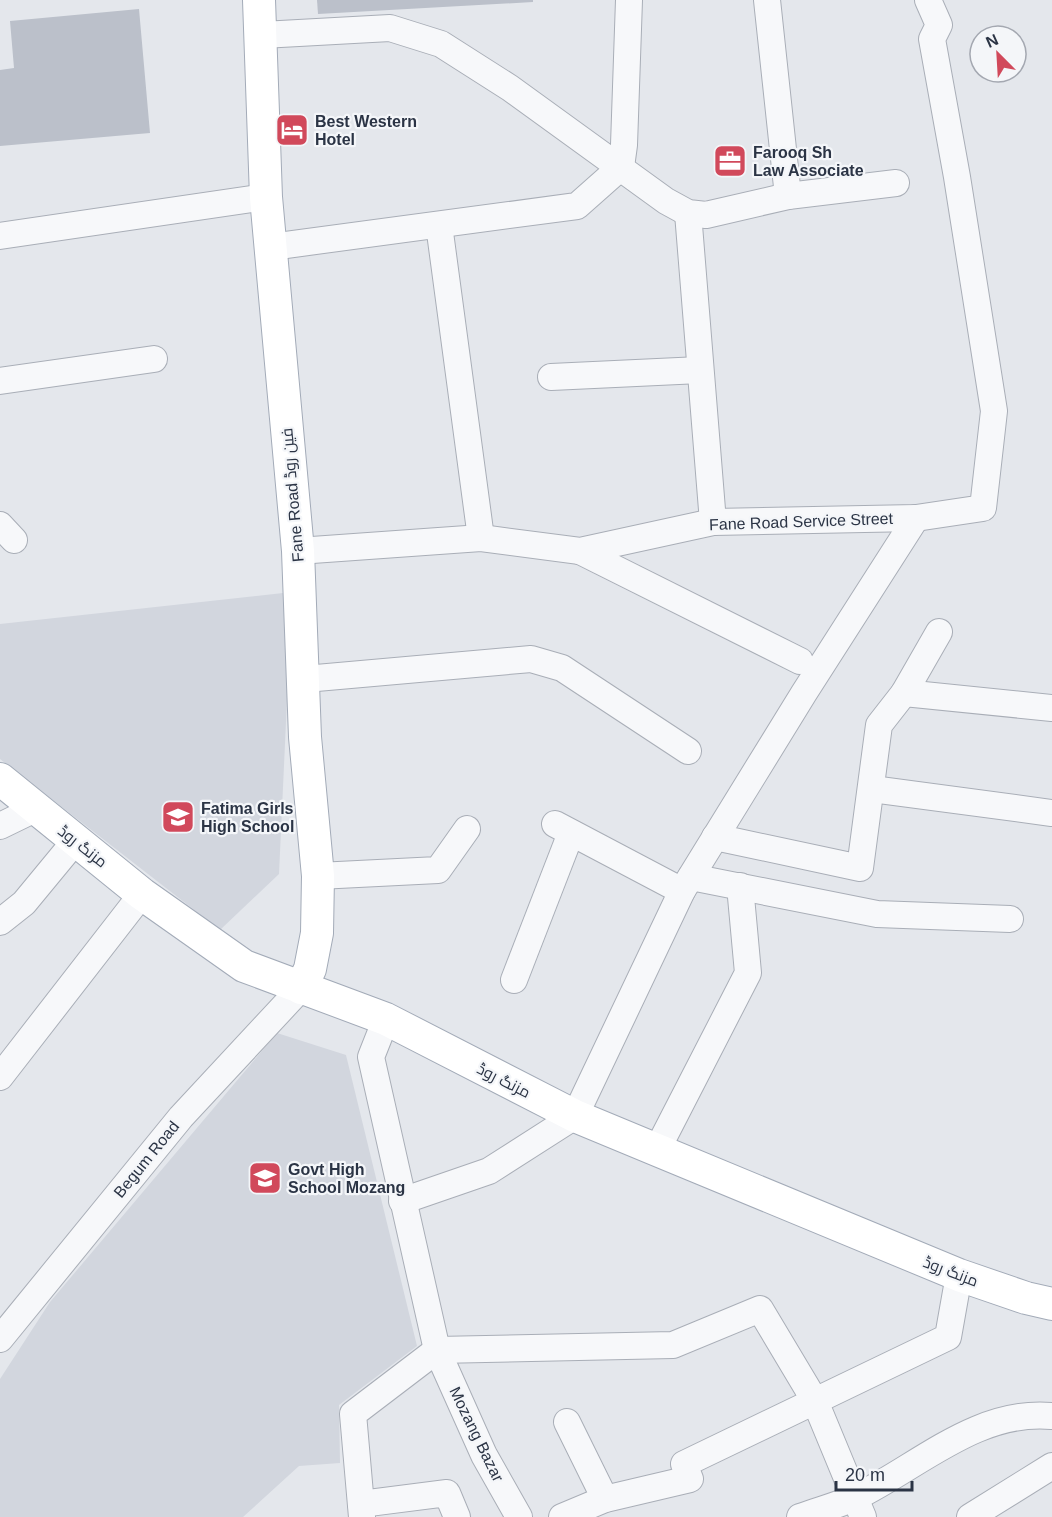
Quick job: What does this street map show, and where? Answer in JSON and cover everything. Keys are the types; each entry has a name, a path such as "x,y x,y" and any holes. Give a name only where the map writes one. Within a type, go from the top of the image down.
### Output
{"main road":[{"name":"Fane Road فین روڈ","path":"259,0 266,197 298,551 305,679 305,737 318,876 317,933 310,969 301,988"},
{"name":"مزنگ روڈ","path":"0,779 142,894 230,958 262,974 386,1019 575,1116 959,1275 1026,1298 1052,1304"}],"street":[{"path":"272,247 577,206 621,166 624,145 629,0"},
{"path":"766,0 788,196"},
{"name":"Fane Road Service Street","path":"298,551 481,538 579,551 713,522 916,518 983,508 994,411 957,177 932,39 939,25 927,0"},
{"path":"262,35 390,28 412,33 441,45 510,88 621,166 666,201 688,213 706,215 788,196 896,183"},
{"path":"0,236 266,197"},
{"path":"688,213 713,522"},
{"path":"439,225 481,538"},
{"path":"0,381 154,359"},
{"path":"551,377 700,370"},
{"path":"402,1201 489,1171 575,1116 686,884 916,518"},
{"path":"579,551 800,661"},
{"path":"716,837 860,868 879,725 904,693 939,632"},
{"path":"305,679 531,659 562,668 688,751"},
{"path":"904,693 1052,708"},
{"path":"872,789 1052,813"},
{"path":"0,826 35,809"},
{"path":"318,876 438,870 467,829"},
{"path":"514,980 563,829 686,884 740,886 877,914 1010,919"},
{"path":"0,922 24,903 76,840"},
{"path":"657,1150 748,973 740,886"},
{"path":"0,1077 142,894"},
{"name":"Begum Road","path":"0,1339 181,1117 301,988"},
{"name":"Mozang Bazar","path":"386,1019 371,1057 436,1350 484,1455 519,1517"},
{"path":"562,1517 605,1498 690,1479 684,1464 948,1337 959,1275"},
{"path":"457,1517 447,1493 361,1510 353,1414 436,1350 673,1345 760,1309 815,1401 859,1507"},
{"path":"800,1517 859,1507 960,1437 999,1420 1030,1414 1052,1416"},
{"path":"567,1422 605,1498"},
{"path":"970,1517 1052,1466"}],"shaded area":[{"name":"Fatima Girls High School","path":"292,592 279,874 220,930 0,759 0,624"},
{"name":"Govt High School Mozang","path":"277,1033 346,1055 417,1346 339,1405 340,1463 299,1466 243,1517 0,1517 0,1379 50,1302"}],"building":[{"path":"317,0 533,0 533,2 318,14"},
{"path":"139,9 150,133 0,146 0,70 14,68 10,21"}],"place":[{"name":"Best Western Hotel","path":"292,130"},
{"name":"Farooq Sh Law Associate","path":"730,161"},
{"name":"Fatima Girls High School","path":"178,817"},
{"name":"Govt High School Mozang","path":"265,1178"}]}
